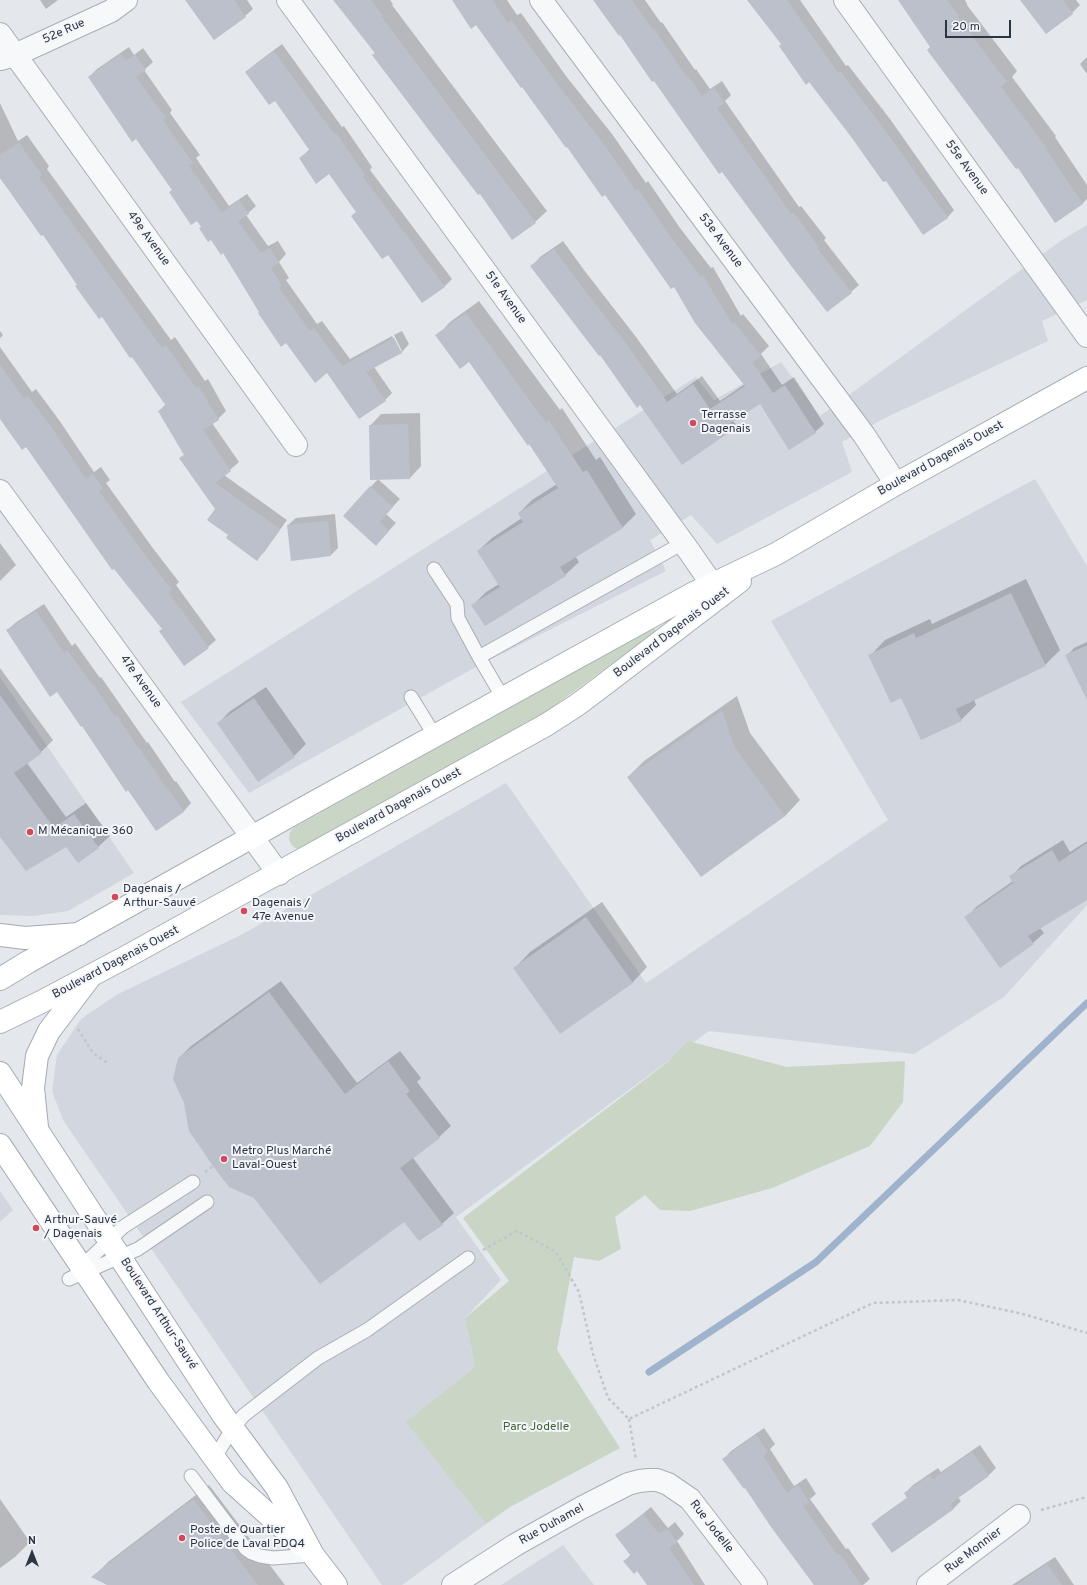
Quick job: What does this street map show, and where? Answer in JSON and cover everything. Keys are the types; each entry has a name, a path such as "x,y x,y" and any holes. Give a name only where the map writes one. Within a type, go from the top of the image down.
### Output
{"main road":[{"name":"Boulevard Dagenais Ouest","path":"0,979 503,698 716,590 896,484 1087,378"},
{"name":"Boulevard Dagenais Ouest","path":"0,1022 90,977 279,874 546,724 577,705 716,590"},
{"path":"0,936 25,938 79,934"},
{"path":"38,1130 33,1088 37,1056 49,1031 90,977"},
{"name":"Boulevard Arthur-Sauvé","path":"0,1073 233,1428 277,1488 313,1556"},
{"name":"Boulevard Arthur-Sauvé","path":"0,1145 158,1380 232,1482 313,1556 336,1585"}],"street":[{"name":"52e Rue","path":"7,57 111,12 126,0"},
{"name":"51e Avenue","path":"288,0 716,590"},
{"name":"53e Avenue","path":"541,0 864,435 896,484"},
{"name":"55e Avenue","path":"845,0 1087,336"},
{"name":"49e Avenue","path":"0,34 7,57 296,444"},
{"name":"47e Avenue","path":"0,491 279,874"},
{"name":"Rue Duhamel","path":"453,1585 515,1545 614,1491 648,1481"},
{"name":"Rue Jodelle","path":"648,1481 668,1484 690,1499 756,1585"},
{"name":"Rue Monnier","path":"928,1585 1019,1516"}],"lane":[{"path":"479,657 683,543"},
{"path":"434,569 457,604 458,618 503,698"},
{"path":"411,698 435,736"},
{"path":"84,1269 116,1248 123,1227 193,1182"},
{"path":"84,1269 116,1248 138,1250 207,1202"},
{"path":"214,1457 233,1428 244,1415 318,1358 367,1330 468,1258"},
{"path":"191,1476 246,1549 252,1553 266,1558 313,1556"}],"path":[{"path":"81,1034 93,1053 109,1064"},
{"path":"468,1258 517,1231 556,1252 579,1292 593,1354 608,1398 629,1419 648,1481"},
{"path":"629,1419 873,1303 958,1300 1023,1314 1087,1333"},
{"path":"1019,1516 1087,1497"}],"shaded area":[{"path":"1087,225 1087,300 1042,321 1048,341 883,419 842,442 852,472 717,544 691,515 650,540 666,571 474,668 249,793 181,702 696,377 714,400 781,362 820,416 1062,240"},
{"path":"1035,479 1087,566 1087,905 1004,997 914,1054 709,1031 456,1217 501,1280 465,1318 475,1367 407,1422 486,1524 402,1585 382,1585 63,1120 52,1091 57,1055 81,1019 116,995 243,934 506,783 646,983 888,820 771,621"},
{"path":"0,677 134,873 68,911 33,916 0,915"},
{"path":"0,1191 13,1210 0,1222"},
{"path":"563,1545 594,1585 501,1585"}],"green space":[{"path":"654,628 656,631 539,717 300,849 295,848 291,844 289,839 290,832 295,827"},
{"name":"Parc Jodelle","path":"688,1041 787,1067 905,1061 903,1102 870,1146 772,1188 690,1211 660,1210 645,1195 615,1217 621,1249 599,1261 574,1257 557,1350 620,1448 510,1507 486,1524 406,1422 475,1367 465,1318 509,1281 463,1218 669,1061"}],"building":[{"path":"185,0 234,0 246,17 214,40"},
{"path":"333,0 371,0 382,15 381,16 536,223 512,240 480,194 478,195 372,55 375,53"},
{"path":"452,0 492,0 508,23 512,21 558,85 603,143 636,191 638,189 701,277 703,275 732,324 734,322 761,356 752,362 773,393 785,385 816,433 789,450 760,404 723,428 727,434 682,465 640,405 637,408 600,355 599,356 530,266 554,249 628,346 667,402 693,384 710,409 745,386 695,323 674,287 671,289 605,195 602,197 567,147 566,148 522,87 521,88 476,25 471,29"},
{"path":"593,0 632,0 702,96 714,88 725,103 717,108 791,214 793,212 819,247 817,248 852,293 827,312 722,172 719,174 654,81 652,82 620,35 619,36"},
{"path":"747,0 787,0 838,73 840,71 882,126 948,218 923,235 886,181 883,182 852,138 809,82 806,85 779,46 781,44"},
{"path":"898,0 947,0 958,15 957,16 1007,82 1001,87 1046,147 1045,148 1083,204 1055,223 1018,168 1016,169 927,50 930,47"},
{"path":"1020,0 1063,0 1073,14 1046,34"},
{"path":"274,51 334,134 336,133 365,175 363,177 445,287 422,303 388,255 382,259 351,216 356,212 329,174 316,184 299,158 310,151 275,101 269,105 245,72"},
{"path":"121,54 126,61 135,55 146,70 136,77 166,118 163,120 193,163 189,166 222,213 239,200 249,214 238,221 261,253 270,248 279,263 271,268 282,286 279,288 310,331 314,328 342,366 394,338 402,353 366,372 386,401 359,419 327,373 315,383 286,343 281,347 258,313 259,312 223,253 221,255 211,240 208,242 199,228 201,227 197,221 191,225 169,192 172,190 136,139 132,142 88,77"},
{"path":"19,143 42,175 39,177 162,348 166,345 196,388 199,387 219,420 203,430 231,471 215,483 280,529 257,561 226,538 228,535 207,520 215,509 179,458 184,455 158,411 166,406 132,357 130,358 102,317 99,319 75,286 77,285 43,235 41,236 0,178 0,155"},
{"path":"466,313 546,423 549,421 583,472 587,470 623,528 560,567 566,576 485,626 471,605 500,587 477,551 523,522 518,513 558,488 529,444 528,446 469,362 460,369 435,335"},
{"path":"0,365 24,399 28,396 52,428 86,479 93,474 103,488 99,491 172,590 169,593 209,648 184,666 159,631 162,629 114,569 112,570 26,447 22,450 0,419"},
{"path":"408,424 410,479 370,480 369,425"},
{"path":"370,486 393,507 380,522 389,531 376,546 343,516"},
{"path":"328,521 331,556 291,561 287,525"},
{"path":"1011,593 1046,666 956,709 962,721 921,740 901,698 891,703 868,655 914,633 916,638"},
{"path":"36,611 64,653 67,650 93,684 115,717 117,716 184,812 156,831 128,790 126,792 82,726 81,727 57,692 50,697 6,630"},
{"path":"1087,645 1087,700 1065,655"},
{"path":"0,695 42,753 14,773 54,828 74,814 99,848 78,863 66,847 26,871 0,837"},
{"path":"254,698 295,757 258,782 217,723"},
{"path":"722,711 735,748 785,816 701,877 627,777"},
{"path":"1087,843 1087,900 1028,936 1034,944 1000,968 964,917 1013,883 1009,876 1052,850 1059,862"},
{"path":"586,917 633,983 560,1034 513,968"},
{"path":"269,992 345,1094 388,1061 410,1091 406,1094 440,1138 400,1168 443,1225 419,1241 404,1222 320,1284 254,1198 229,1187 213,1166 189,1131 184,1103 173,1079 178,1058"},
{"path":"756,1435 768,1452 763,1456 787,1493 798,1485 809,1502 803,1506 838,1556 840,1554 861,1585 814,1585 771,1527 745,1488 744,1489 722,1459"},
{"path":"972,1452 989,1476 950,1504 954,1509 892,1553 871,1524 907,1498 904,1493 930,1475 933,1479"},
{"name":"Poste de Quartier Police de Laval PDQ4","path":"193,1499 258,1585 107,1585 91,1577"},
{"path":"643,1514 659,1534 667,1529 677,1542 669,1548 694,1585 647,1585 637,1571 634,1574 623,1561 631,1556 615,1535"},
{"path":"1047,1564 1062,1585 1016,1585"}],"waterway":[{"path":"649,1372 816,1262 1087,1003"}],"place":[{"name":"Terrasse Dagenais","path":"693,423"},
{"name":"M Mécanique 360","path":"30,832"},
{"name":"Dagenais / Arthur-Sauvé","path":"115,897"},
{"name":"Dagenais / 47e Avenue","path":"244,911"},
{"name":"Metro Plus Marché Laval-Ouest","path":"224,1159"},
{"name":"Arthur-Sauvé / Dagenais","path":"36,1228"},
{"name":"Poste de Quartier Police de Laval PDQ4","path":"182,1538"}]}
